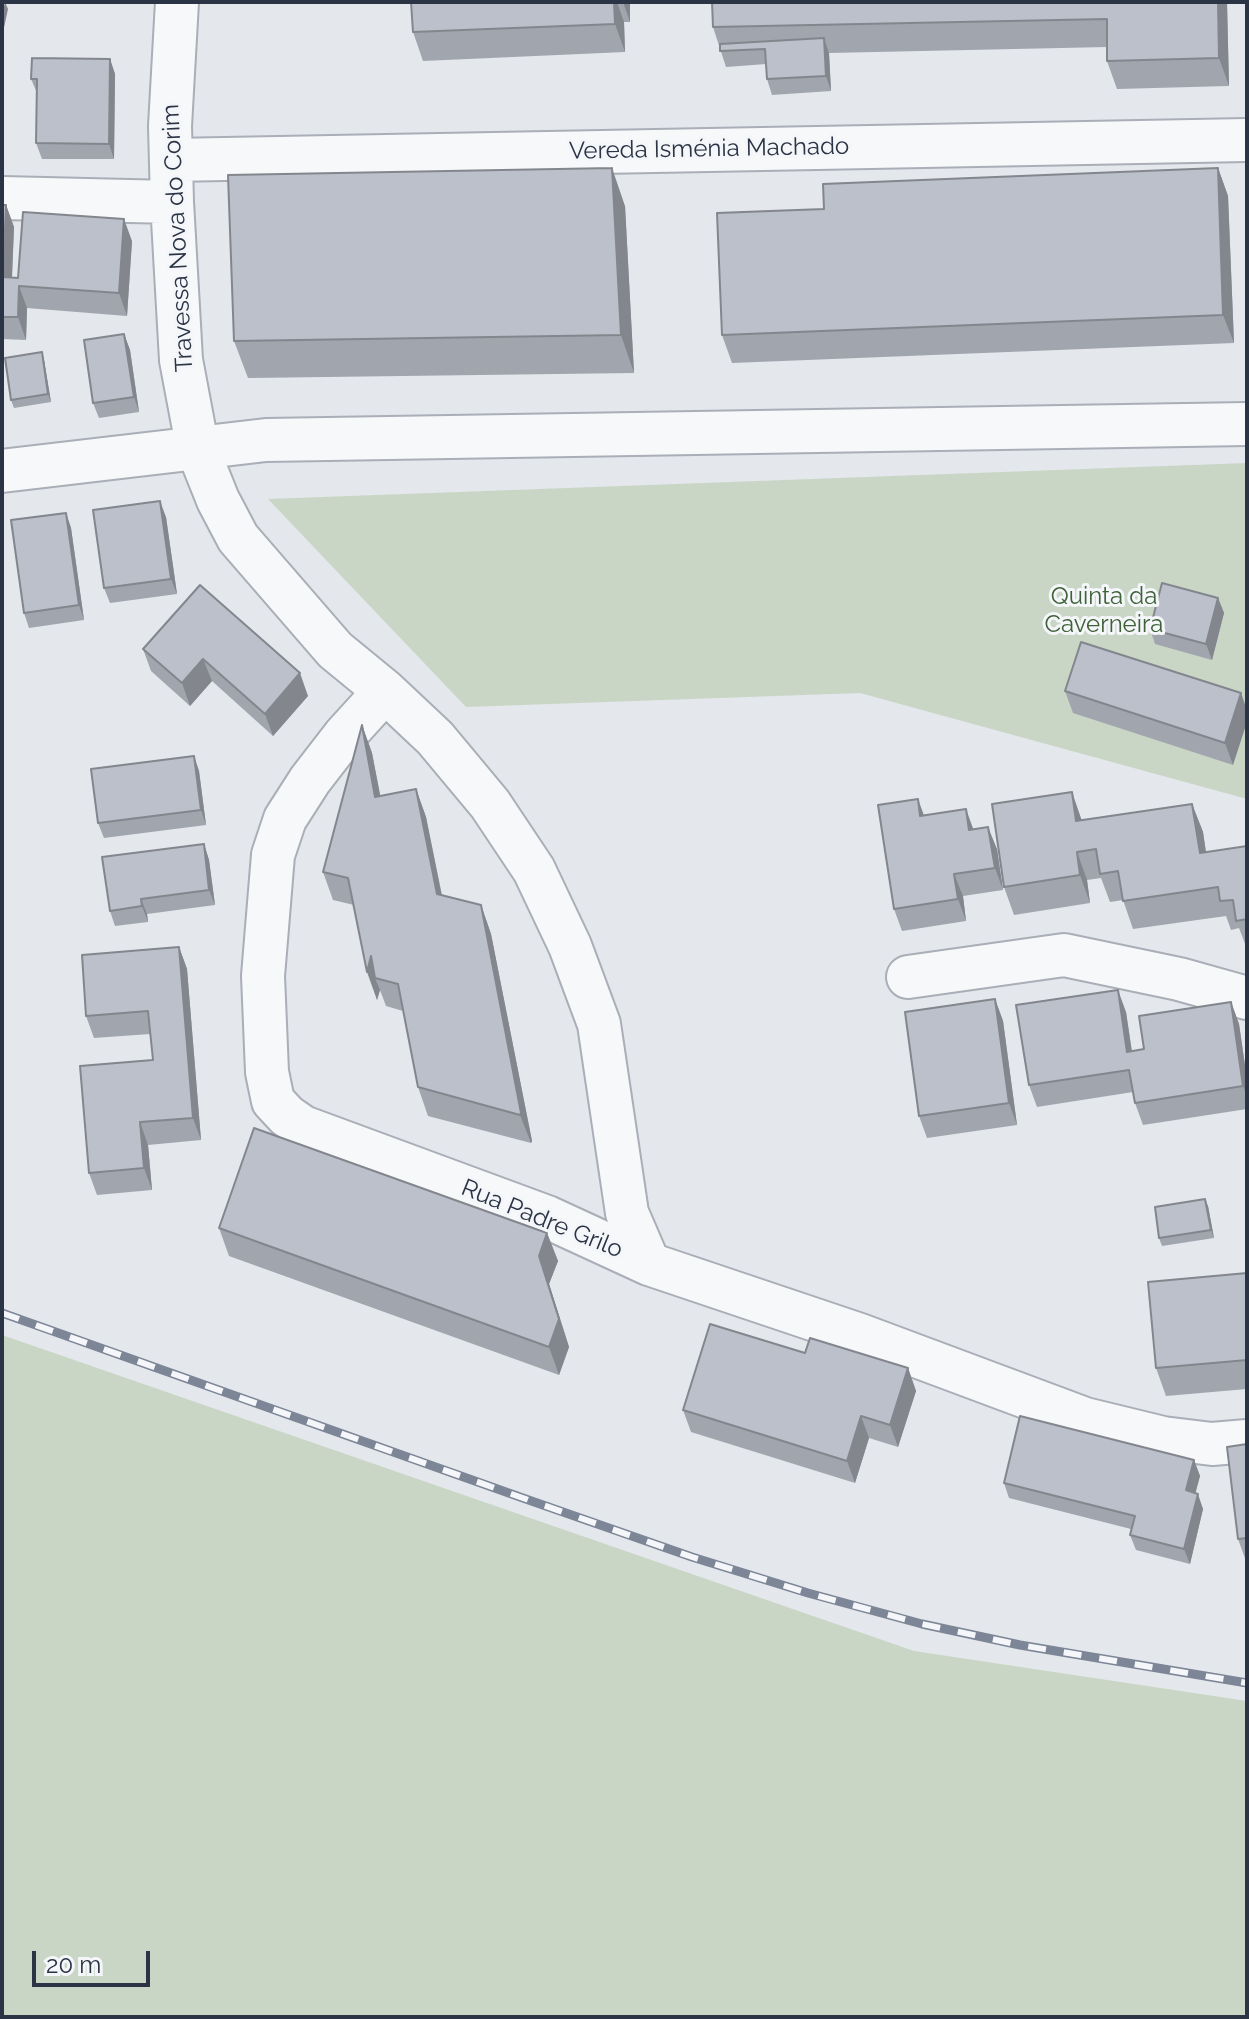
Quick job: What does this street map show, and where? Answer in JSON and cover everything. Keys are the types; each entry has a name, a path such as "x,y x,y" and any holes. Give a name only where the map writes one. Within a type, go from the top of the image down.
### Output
{"street":[{"name":"Travessa Nova do Corim","path":"177,2 170,126 172,202 181,360 198,450 218,500 238,538 335,650 435,738 490,804 534,870 570,946 599,1024 627,1213 649,1264"},
{"name":"Vereda Isménia Machado","path":"171,160 1247,140"},
{"path":"2,198 172,202"},
{"path":"2,471 266,440 1247,424"},
{"name":"Rua Padre Grilo","path":"385,691 310,780 285,819 273,855 263,976 267,1072 273,1101 287,1116 303,1127 547,1217 649,1264 860,1335 1085,1419 1163,1438 1212,1444 1247,1441"},
{"path":"908,977 1064,955 1179,979 1247,998"}],"green space":[{"name":"Quinta da Caverneira","path":"1247,463 1247,799 860,693 466,707 268,499"},
{"path":"2,1335 914,1651 1247,1701 1247,2017 2,2017"}],"building":[{"path":"411,2 614,2 615,24 413,32"},
{"path":"712,2 1218,2 1219,58 1107,61 1107,19 713,27"},
{"path":"824,38 826,76 767,79 765,49 720,51 720,44"},
{"path":"32,58 110,59 109,144 36,143 37,79 31,79"},
{"path":"612,168 621,335 234,341 228,175"},
{"path":"1218,168 1223,315 722,335 717,213 824,209 823,184"},
{"path":"2,205 6,205 3,277 18,278 23,212 124,219 119,293 19,286 18,317 2,317"},
{"path":"124,334 134,397 93,403 84,340"},
{"path":"42,352 48,394 11,400 5,358"},
{"path":"160,501 171,579 104,588 93,510"},
{"path":"66,513 79,605 24,613 11,520"},
{"path":"1162,583 1218,598 1206,644 1150,629"},
{"path":"200,585 300,673 265,714 203,659 182,683 143,649"},
{"path":"1081,642 1241,693 1225,743 1065,691"},
{"path":"362,725 375,797 416,789 437,894 481,905 520,1115 418,1087 398,984 375,978 371,956 367,972 348,878 323,872"},
{"path":"194,756 201,810 98,823 91,769"},
{"path":"1072,792 1076,821 1192,804 1200,853 1247,846 1247,919 1236,921 1233,900 1220,901 1218,887 1123,901 1118,871 1100,874 1096,849 1077,852 1080,875 1004,887 992,804"},
{"path":"918,799 920,816 966,809 969,830 988,827 995,868 954,874 958,899 894,909 878,805"},
{"path":"204,844 209,890 141,899 142,906 110,911 102,857"},
{"path":"179,947 193,1118 140,1122 144,1168 89,1173 80,1066 153,1060 148,1011 86,1016 82,955"},
{"path":"1118,990 1127,1052 1144,1049 1139,1016 1231,1002 1243,1086 1135,1103 1129,1070 1029,1085 1016,1005"},
{"path":"995,999 1009,1103 919,1116 905,1012"},
{"path":"254,1128 547,1233 539,1256 559,1319 549,1347 219,1228"},
{"path":"1205,1199 1211,1230 1159,1238 1155,1207"},
{"path":"1247,1273 1247,1360 1156,1368 1148,1282"},
{"path":"710,1324 805,1353 810,1338 908,1368 890,1425 861,1416 847,1461 683,1410"},
{"path":"1020,1416 1194,1460 1186,1490 1198,1494 1184,1549 1130,1535 1135,1516 1004,1483"},
{"path":"1247,1444 1247,1538 1238,1539 1227,1447"}],"railway":[{"path":"2,1313 692,1557 808,1593 922,1624 1020,1645 1247,1683"}]}
